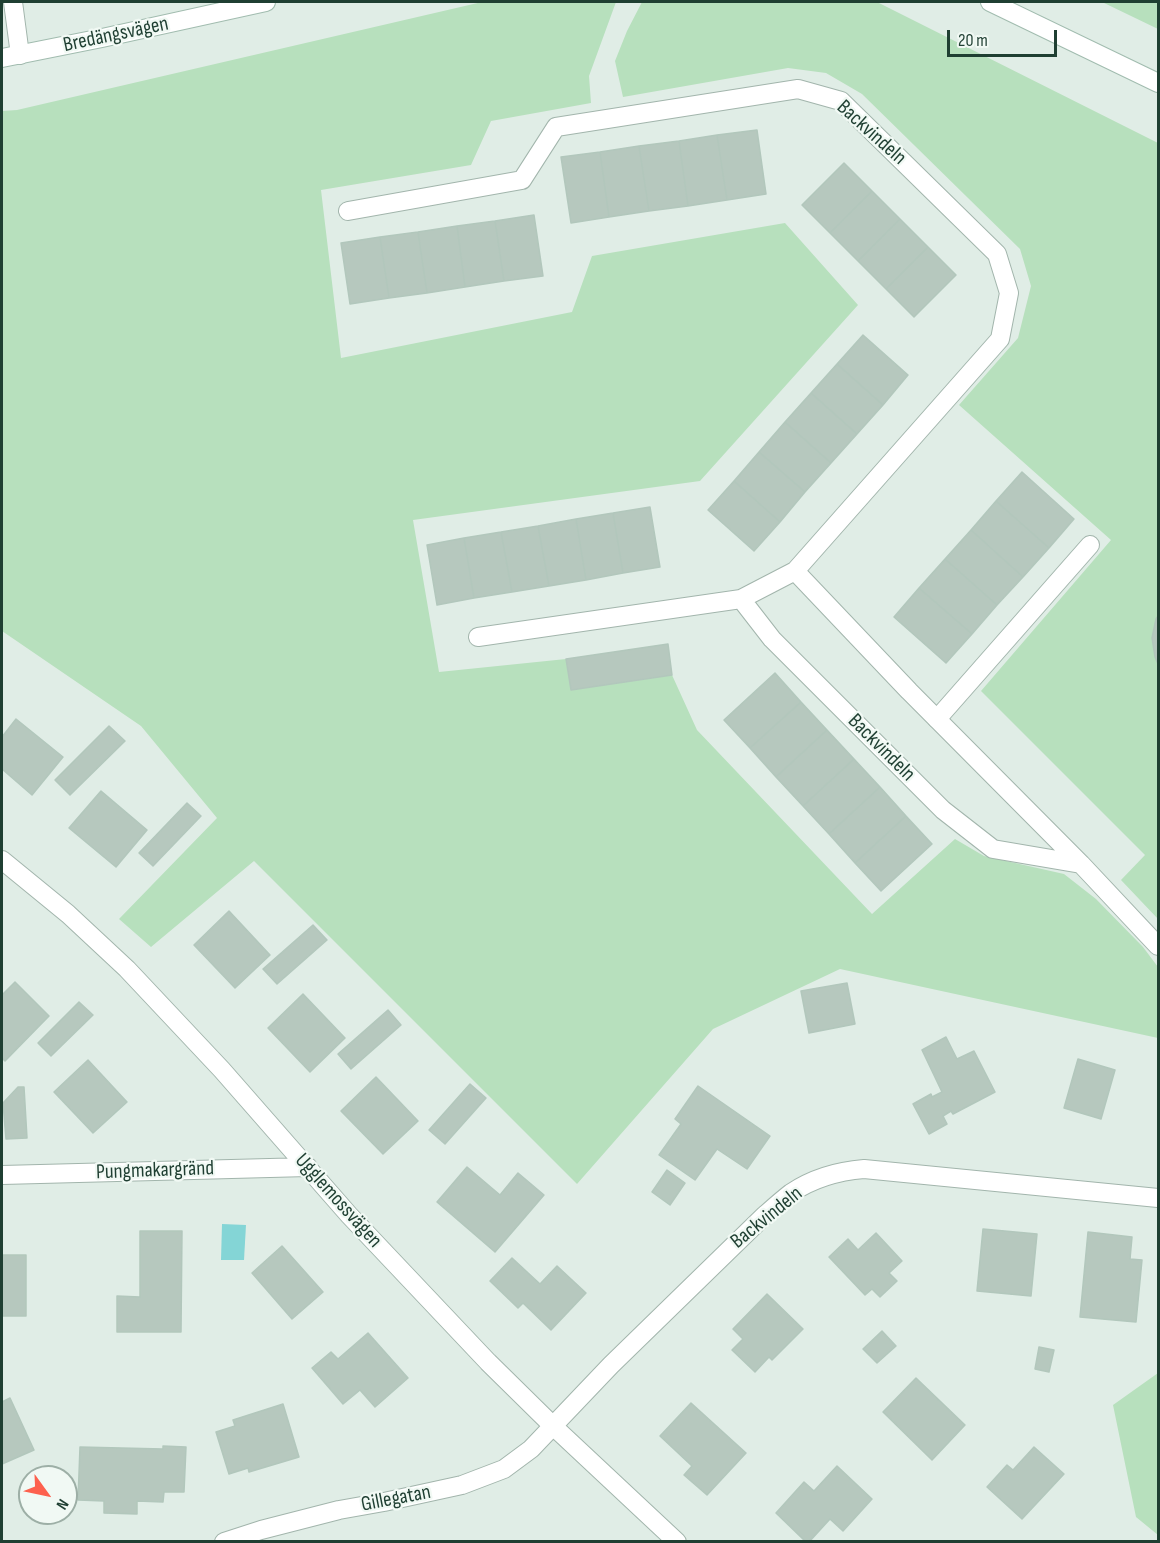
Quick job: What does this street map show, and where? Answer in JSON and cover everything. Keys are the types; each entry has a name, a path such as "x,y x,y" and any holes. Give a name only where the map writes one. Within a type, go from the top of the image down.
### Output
{"street":[{"path":"13,2 20,55"},
{"name":"Bredängsvägen","path":"2,58 266,2"},
{"path":"990,2 1158,83"},
{"name":"Backvindeln","path":"348,211 522,180 556,128 798,89 841,101 997,254 1009,293 1000,339 795,571 741,599 478,637"},
{"path":"937,719 1090,545"},
{"path":"795,571 1158,946"},
{"name":"Backvindeln","path":"741,599 772,639 943,810 993,849 1081,864"},
{"name":"Ugglemossvägen","path":"2,860 68,914 127,969 230,1079 350,1215 488,1362 677,1542"},
{"name":"Pungmakargränd","path":"2,1175 308,1167"},
{"name":"Backvindeln","path":"553,1426 619,1356 765,1215 792,1192 830,1175 864,1169 1158,1198"},
{"name":"Gillegatan","path":"224,1542 339,1510 462,1485 504,1469 531,1449 553,1426"}],"green space":[{"path":"482,2 616,2 589,76 591,103 491,121 471,165 321,190 341,358 572,312 592,256 785,223 858,305 700,481 413,520 439,672 566,659 571,690 672,675 697,730 872,914 955,839 984,856 1064,874 1096,899 1143,947 1158,967 1158,1038 840,969 713,1029 577,1184 254,861 151,947 119,919 217,818 141,726 2,631 2,111 17,110"},
{"path":"642,2 877,2 1158,143 1158,919 1121,880 1145,855 981,691 1111,540 959,405 1018,338 1031,286 1020,249 862,94 826,73 788,68 623,97 615,61"},
{"path":"1102,2 1158,2 1158,29"},
{"path":"1158,1373 1158,1535 1136,1517 1113,1405"}],"water":[{"path":"222,1224 246,1225 244,1260 221,1260"}],"building":[{"path":"757,130 766,194 727,200 717,135"},
{"path":"717,135 727,200 688,206 679,141"},
{"path":"679,141 688,206 649,211 639,146"},
{"path":"639,146 649,211 609,217 600,152"},
{"path":"600,152 609,217 571,223 561,157"},
{"path":"844,163 872,191 830,233 802,205"},
{"path":"872,191 900,219 858,261 830,233"},
{"path":"534,215 543,276 504,281 495,221"},
{"path":"900,219 928,247 886,289 858,261"},
{"path":"495,221 504,281 465,287 457,226"},
{"path":"457,226 465,287 427,293 418,232"},
{"path":"418,232 427,293 389,298 380,237"},
{"path":"380,237 389,298 350,304 341,243"},
{"path":"928,247 956,275 914,317 886,289"},
{"path":"863,335 908,375 883,405 837,364"},
{"path":"837,364 883,405 857,434 811,393"},
{"path":"811,393 857,434 831,463 785,422"},
{"path":"785,422 831,463 805,492 759,452"},
{"path":"759,452 805,492 780,522 734,481"},
{"path":"1022,472 1074,519 1049,548 996,501"},
{"path":"734,481 780,522 754,551 708,510"},
{"path":"996,501 1049,548 1023,577 971,530"},
{"path":"650,507 660,567 623,573 613,513"},
{"path":"613,513 623,573 586,580 576,519"},
{"path":"576,519 586,580 549,586 538,526"},
{"path":"538,526 549,586 512,592 501,532"},
{"path":"971,530 1023,577 997,605 945,559"},
{"path":"501,532 512,592 474,598 464,538"},
{"path":"464,538 474,598 437,605 427,545"},
{"path":"945,559 997,605 972,634 919,588"},
{"path":"919,588 972,634 946,663 894,617"},
{"path":"1158,616 1158,664 1152,638"},
{"path":"668,644 672,675 571,690 566,659"},
{"path":"775,673 801,702 750,748 724,720"},
{"path":"801,702 827,730 776,777 750,748"},
{"path":"16,719 63,757 32,795 2,769 2,737"},
{"path":"109,726 125,741 70,795 55,780"},
{"path":"827,730 854,759 803,806 776,777"},
{"path":"854,759 880,787 829,834 803,806"},
{"path":"880,787 906,816 855,863 829,834"},
{"path":"101,791 147,830 116,867 69,828"},
{"path":"187,803 201,816 153,866 139,853"},
{"path":"906,816 932,844 881,891 855,863"},
{"path":"229,911 270,955 235,988 194,945"},
{"path":"313,925 327,940 277,984 263,969"},
{"path":"15,982 49,1016 5,1061 2,1058 2,995"},
{"path":"847,983 855,1024 809,1033 801,991"},
{"path":"303,994 345,1038 310,1072 268,1028"},
{"path":"79,1002 93,1015 51,1056 38,1043"},
{"path":"388,1010 401,1025 351,1069 338,1054"},
{"path":"946,1037 957,1059 974,1051 995,1092 953,1114 951,1111 943,1116 947,1124 929,1134 913,1104 931,1094 932,1097 942,1092 922,1050"},
{"path":"1078,1059 1115,1070 1101,1119 1064,1108"},
{"path":"88,1060 127,1102 93,1133 54,1092"},
{"path":"376,1077 418,1121 383,1154 341,1111"},
{"path":"470,1084 486,1098 445,1144 429,1130"},
{"path":"698,1086 770,1136 747,1169 717,1149 695,1180 659,1155 681,1124 675,1119"},
{"path":"18,1087 24,1087 27,1138 6,1139 3,1103"},
{"path":"467,1167 500,1195 518,1173 544,1195 495,1252 437,1202"},
{"path":"667,1170 685,1183 670,1205 652,1192"},
{"path":"983,1229 1037,1234 1031,1296 977,1291"},
{"path":"140,1231 182,1231 181,1332 117,1332 117,1296 140,1297"},
{"path":"1088,1232 1132,1237 1130,1259 1142,1260 1136,1322 1080,1317"},
{"path":"876,1233 902,1261 889,1273 897,1281 880,1297 872,1289 865,1295 829,1257 848,1239 858,1250"},
{"path":"282,1246 323,1292 292,1319 252,1273"},
{"path":"2,1255 26,1255 26,1316 2,1316"},
{"path":"512,1258 540,1284 557,1266 586,1293 551,1330 523,1303 518,1308 490,1281"},
{"path":"767,1294 803,1329 772,1360 769,1357 755,1372 732,1350 743,1339 733,1329"},
{"path":"882,1331 896,1346 877,1363 863,1349"},
{"path":"368,1333 408,1378 375,1407 360,1390 343,1404 312,1368 331,1352 338,1359"},
{"path":"1039,1347 1054,1350 1049,1372 1035,1369"},
{"path":"916,1378 965,1425 932,1460 883,1412"},
{"path":"10,1398 34,1450 2,1464 2,1402"},
{"path":"691,1403 746,1453 707,1495 684,1475 692,1466 660,1436"},
{"path":"283,1404 299,1457 249,1472 248,1468 229,1474 216,1432 235,1426 233,1420"},
{"path":"163,1446 186,1447 184,1492 164,1492 163,1502 137,1501 137,1514 104,1513 104,1501 78,1500 80,1447 163,1449"},
{"path":"1034,1447 1064,1474 1022,1519 987,1487 1007,1465 1013,1470"},
{"path":"837,1466 872,1499 843,1531 830,1519 809,1542 806,1542 776,1513 804,1482 814,1491"}]}
